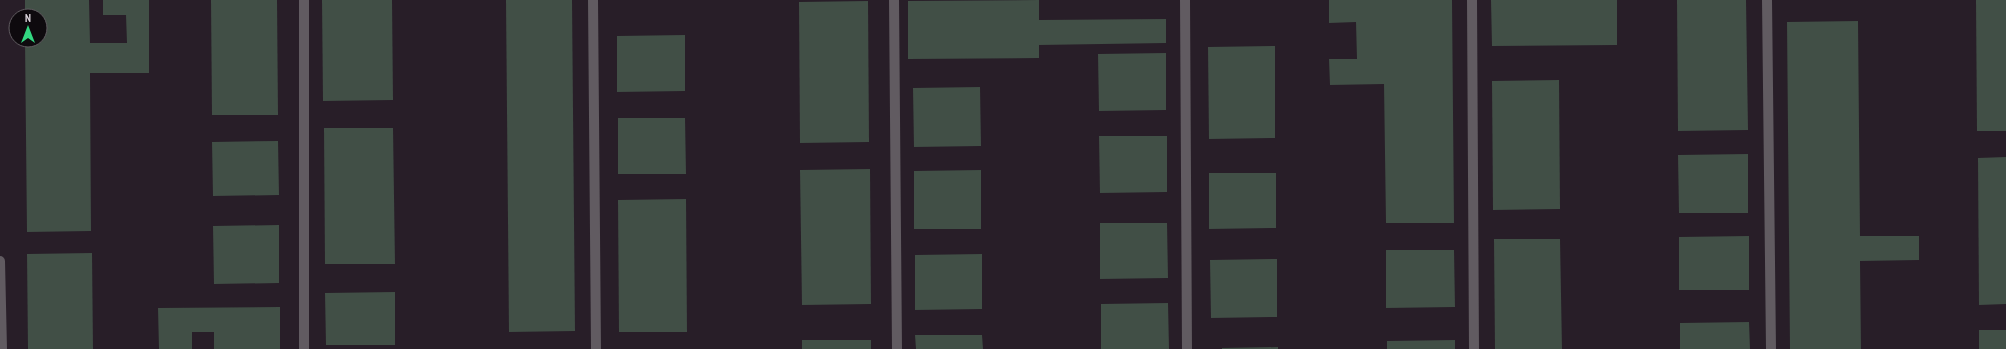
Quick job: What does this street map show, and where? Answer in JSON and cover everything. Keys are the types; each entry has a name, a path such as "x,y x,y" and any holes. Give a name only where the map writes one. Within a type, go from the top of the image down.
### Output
{"street":[{"path":"304,0 304,349"},
{"path":"592,0 596,349"},
{"path":"894,0 897,349"},
{"path":"1185,0 1187,349"},
{"path":"1472,0 1474,349"},
{"path":"1767,0 1771,349"},
{"path":"0,261 2,349"}],"building":[{"path":"25,0 89,0 90,43 127,43 126,15 103,15 103,0 149,0 149,73 90,73 91,231 27,232 25,48 48,48 48,8 25,8"},
{"path":"211,0 277,0 278,115 212,115"},
{"path":"322,0 392,0 393,100 323,101"},
{"path":"506,0 572,0 575,331 509,332"},
{"path":"1039,0 1039,20 1166,19 1166,43 1039,45 1039,58 908,59 908,1"},
{"path":"1329,0 1452,0 1454,223 1386,223 1384,84 1330,85 1329,59 1357,59 1356,22 1329,23"},
{"path":"1491,0 1617,0 1617,45 1492,46"},
{"path":"1677,0 1746,0 1748,130 1678,131"},
{"path":"1976,0 2006,0 2006,131 1977,131"},
{"path":"868,1 869,142 800,143 799,2"},
{"path":"1858,21 1860,236 1919,236 1919,260 1860,261 1861,349 1790,349 1787,22"},
{"path":"685,35 685,91 617,92 617,36"},
{"path":"1275,46 1275,138 1209,139 1208,47"},
{"path":"1166,53 1166,110 1099,111 1098,54"},
{"path":"1559,80 1560,209 1493,210 1492,81"},
{"path":"980,87 981,146 914,147 913,88"},
{"path":"618,118 685,118 686,174 618,174"},
{"path":"324,128 393,128 395,264 325,264"},
{"path":"1099,136 1167,136 1167,192 1100,193"},
{"path":"278,141 279,195 213,196 212,142"},
{"path":"1748,154 1748,213 1679,213 1678,155"},
{"path":"2006,157 2006,304 1979,305 1978,158"},
{"path":"870,169 871,304 802,305 800,170"},
{"path":"981,170 981,229 914,229 914,171"},
{"path":"1209,173 1276,173 1276,228 1209,229"},
{"path":"686,199 687,332 619,332 618,200"},
{"path":"1100,223 1167,223 1168,278 1100,279"},
{"path":"279,225 279,283 214,284 213,226"},
{"path":"1749,236 1749,290 1679,290 1679,237"},
{"path":"1494,239 1560,239 1562,349 1495,349"},
{"path":"1386,250 1454,250 1455,307 1386,308"},
{"path":"92,253 93,349 28,349 27,254"},
{"path":"982,254 982,309 915,310 915,255"},
{"path":"1277,259 1277,317 1211,318 1210,260"},
{"path":"395,292 395,345 326,345 325,293"},
{"path":"1168,303 1169,349 1101,349 1101,304"},
{"path":"280,307 280,349 214,349 214,332 192,332 192,349 159,349 158,308"},
{"path":"1749,322 1750,349 1680,349 1680,323"},
{"path":"1979,330 2006,330 2006,349 1979,349"},
{"path":"915,335 982,335 983,349 916,349"},
{"path":"802,340 871,340 871,349 802,349"},
{"path":"1455,340 1455,349 1387,349 1387,341"},
{"path":"1278,347 1278,349 1222,349 1222,348"}]}
